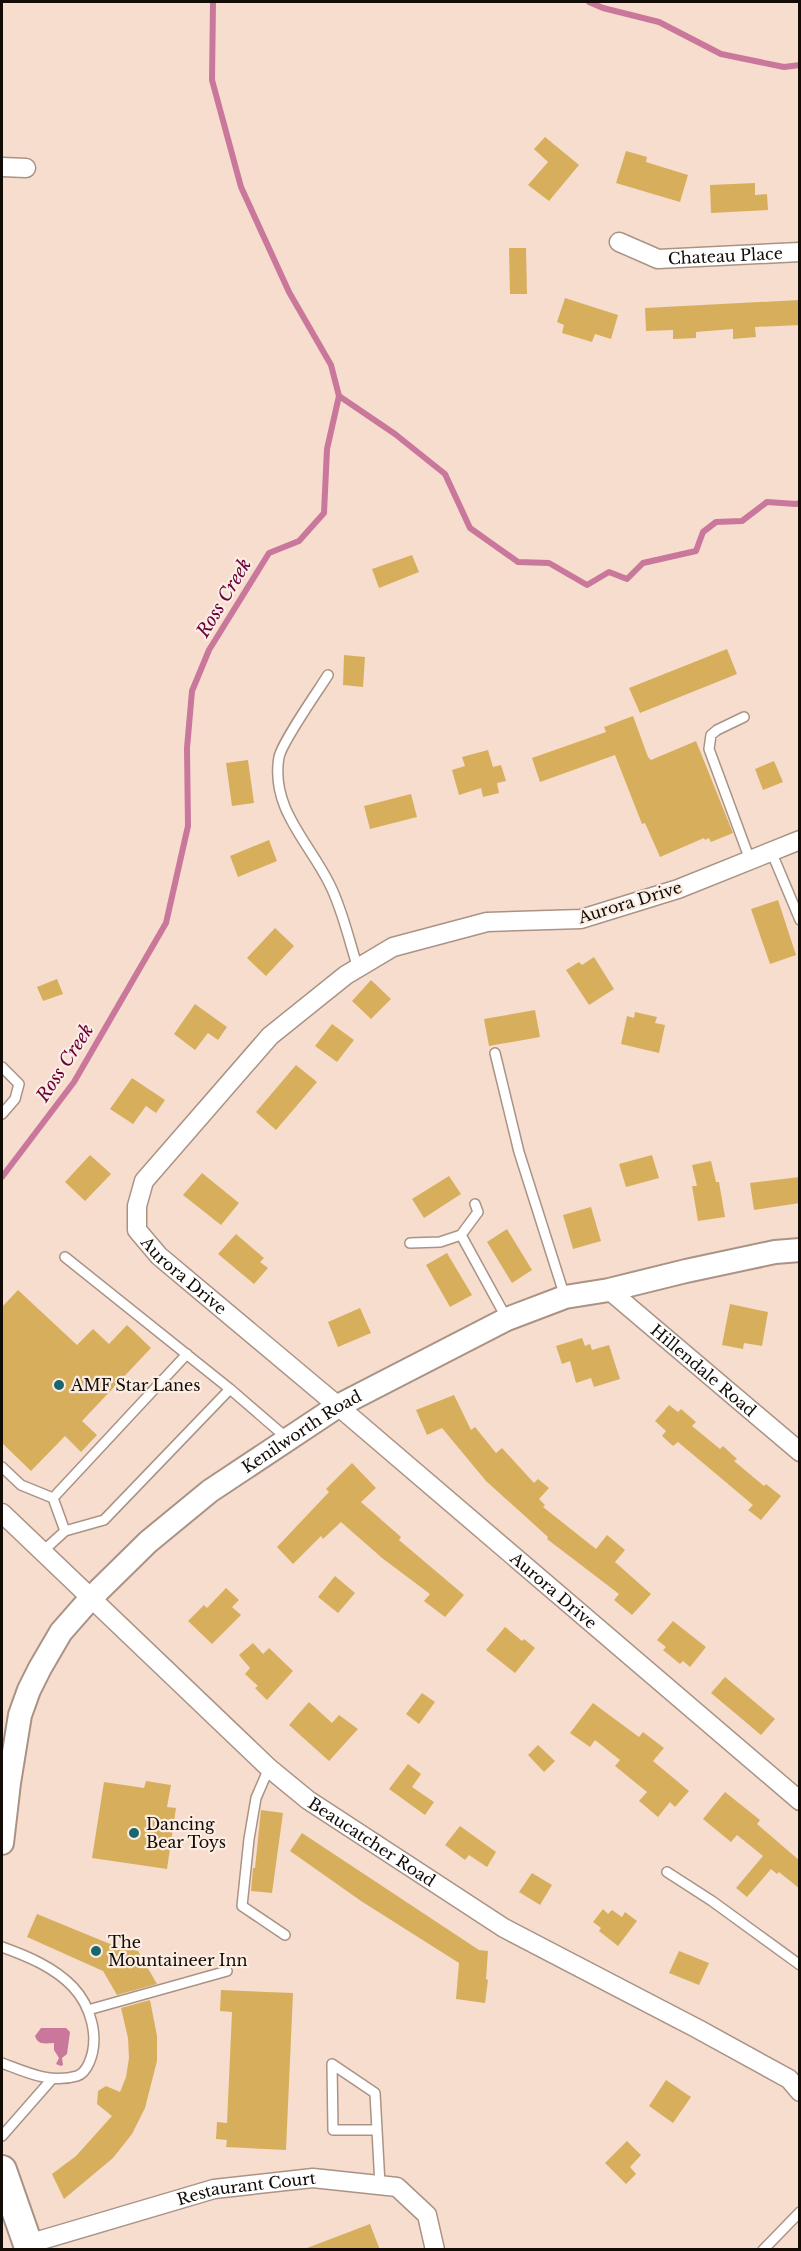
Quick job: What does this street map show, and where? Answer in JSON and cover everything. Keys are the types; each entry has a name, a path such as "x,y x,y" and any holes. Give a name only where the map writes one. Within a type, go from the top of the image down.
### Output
{"main road":[{"path":"4,2188 29,2247"}],"street":[{"path":"2,167 26,168"},
{"name":"Chateau Place","path":"619,242 658,259 800,252"},
{"name":"Aurora Drive","path":"800,840 678,889 581,920 487,922 393,946 358,968 270,1036 144,1181 137,1206 137,1230 159,1256 800,1801"},
{"name":"Kenilworth Road","path":"2,1843 20,1715 29,1690 61,1632 90,1599 148,1542 210,1491 338,1406 507,1319 565,1297 609,1290 775,1252 800,1250"},
{"name":"Hillendale Road","path":"609,1290 800,1452"},
{"name":"Beaucatcher Road","path":"2,1513 269,1768 308,1800 504,1928 789,2079 800,2092"},
{"name":"Restaurant Court","path":"29,2247 214,2189 313,2178 398,2187 426,2215 435,2250"}],"lane":[{"path":"328,675 279,755 278,779 288,817 317,860 332,888 358,968"},
{"path":"744,717 711,735 709,749 750,860"},
{"path":"771,851 800,920"},
{"path":"495,1053 519,1152 565,1297"},
{"path":"2,1067 19,1084 15,1099 2,1114"},
{"path":"410,1243 440,1242 461,1235 478,1212 475,1204"},
{"path":"461,1235 507,1319"},
{"path":"64,1257 188,1354 288,1439"},
{"path":"53,1498 188,1354"},
{"path":"42,1552 65,1531 104,1520 230,1389"},
{"path":"2,1467 21,1485 53,1498 65,1531"},
{"path":"269,1768 256,1797 242,1906 285,1935"},
{"path":"667,1872 712,1901 800,1965"},
{"path":"2,1947 56,1972 74,1988 88,2010 93,2035 91,2057 81,2075 52,2079 38,2077 2,2063"},
{"path":"88,2010 227,1971"},
{"path":"377,2130 333,2130 332,2064 375,2093 377,2130 380,2186"},
{"path":"2,2136 52,2079"},
{"path":"763,2250 800,2212"}],"shaded area":[{"path":"41,2028 66,2028 70,2032 67,2054 62,2058 63,2065 56,2064 59,2058 54,2050 54,2043 43,2043 36,2039 35,2036"}],"building":[{"path":"545,137 579,165 549,201 528,185 548,162 534,149"},
{"path":"626,151 647,157 646,162 688,175 680,202 616,183"},
{"path":"755,183 755,195 767,194 768,210 711,213 710,185"},
{"path":"509,248 526,248 527,294 510,294"},
{"path":"565,298 618,315 611,339 595,334 592,342 562,333 564,325 557,322"},
{"path":"800,300 800,325 755,327 756,337 733,339 733,329 696,332 696,338 673,339 673,330 646,331 645,308"},
{"path":"412,555 419,572 379,588 372,569"},
{"path":"727,649 737,674 640,713 629,688"},
{"path":"344,655 365,657 363,687 343,685"},
{"path":"633,716 651,760 696,741 733,833 711,842 709,838 705,840 704,838 660,857 645,823 642,824 615,755 540,782 532,758 606,732 604,727"},
{"path":"488,750 493,767 501,765 506,781 497,783 499,793 483,797 481,788 459,795 452,770 465,766 462,757"},
{"path":"248,760 254,803 232,806 226,763"},
{"path":"774,761 783,782 763,790 755,769"},
{"path":"411,794 417,817 370,829 364,806"},
{"path":"269,840 277,861 238,877 230,856"},
{"path":"778,900 796,955 770,964 751,909"},
{"path":"275,928 294,946 266,976 247,958"},
{"path":"594,957 614,989 589,1005 566,970 579,962 582,965"},
{"path":"57,979 63,994 43,1001 37,987"},
{"path":"371,980 391,999 371,1019 352,1001"},
{"path":"195,1004 227,1027 218,1040 208,1033 195,1050 174,1034"},
{"path":"535,1010 540,1037 489,1046 484,1019"},
{"path":"635,1012 657,1017 655,1023 665,1025 659,1053 621,1044 627,1016 634,1018"},
{"path":"332,1024 354,1040 337,1062 315,1046"},
{"path":"296,1065 317,1082 276,1130 256,1112"},
{"path":"132,1078 165,1100 156,1113 146,1106 133,1124 110,1109"},
{"path":"90,1155 111,1174 85,1201 65,1182"},
{"path":"652,1155 659,1178 626,1187 619,1164"},
{"path":"711,1161 716,1182 719,1182 725,1217 698,1221 692,1186 697,1186 692,1165"},
{"path":"202,1173 239,1203 221,1225 183,1195"},
{"path":"449,1176 461,1194 424,1218 412,1199"},
{"path":"800,1177 800,1203 754,1210 750,1183"},
{"path":"591,1207 601,1241 573,1249 563,1215"},
{"path":"507,1229 532,1270 512,1283 487,1242"},
{"path":"236,1234 264,1258 260,1262 268,1268 254,1284 218,1254"},
{"path":"447,1253 472,1295 450,1307 426,1265"},
{"name":"AMF Star Lanes","path":"18,1290 77,1345 93,1329 109,1344 127,1325 151,1348 82,1421 97,1435 81,1452 65,1436 31,1471 2,1443 2,1307"},
{"path":"730,1304 768,1312 762,1346 744,1343 743,1349 722,1345"},
{"path":"360,1308 371,1333 338,1347 328,1322"},
{"path":"582,1338 585,1346 590,1344 592,1350 609,1345 620,1379 594,1387 591,1378 576,1383 570,1361 562,1364 556,1346"},
{"path":"454,1395 471,1430 475,1427 496,1453 502,1448 534,1483 538,1479 549,1488 539,1499 545,1505 543,1507 596,1549 607,1535 625,1550 615,1562 651,1594 632,1615 614,1600 619,1594 547,1539 548,1537 486,1481 442,1428 427,1435 416,1410"},
{"path":"669,1405 678,1412 681,1409 696,1422 692,1426 720,1449 723,1446 737,1459 734,1461 764,1486 766,1484 781,1496 761,1520 748,1510 753,1505 678,1442 673,1446 662,1436 666,1431 655,1421"},
{"path":"352,1463 376,1488 361,1502 401,1537 399,1540 464,1595 445,1617 424,1601 430,1594 382,1558 341,1522 323,1539 321,1536 293,1564 277,1547 329,1492 326,1489"},
{"path":"335,1576 355,1593 338,1613 318,1597"},
{"path":"226,1588 239,1600 232,1607 241,1615 212,1644 188,1621 204,1605 207,1608"},
{"path":"673,1621 706,1647 690,1667 683,1661 680,1664 663,1650 666,1647 657,1640"},
{"path":"505,1627 535,1648 515,1673 486,1650"},
{"path":"253,1643 263,1654 269,1648 293,1671 267,1700 255,1688 258,1686 245,1674 250,1668 239,1655"},
{"path":"725,1677 775,1719 761,1735 711,1693"},
{"path":"422,1693 435,1702 419,1724 406,1714"},
{"path":"309,1702 332,1723 339,1715 358,1729 329,1761 289,1725"},
{"path":"593,1703 639,1737 643,1732 664,1748 653,1761 689,1791 675,1807 670,1802 658,1817 639,1801 647,1792 615,1766 620,1760 595,1740 590,1747 570,1733"},
{"path":"538,1745 555,1761 544,1772 528,1755"},
{"path":"408,1764 421,1774 412,1787 434,1802 425,1815 389,1789"},
{"name":"Dancing Bear Toys","path":"146,1781 171,1785 167,1807 176,1808 167,1869 92,1858 104,1782 144,1788"},
{"path":"725,1792 760,1820 757,1824 800,1861 800,1889 779,1872 777,1874 771,1869 747,1897 736,1888 763,1856 737,1835 731,1842 703,1819"},
{"path":"261,1810 283,1813 272,1893 251,1891"},
{"path":"460,1826 496,1852 487,1867 469,1855 465,1860 445,1845"},
{"path":"302,1833 479,1950 488,1951 485,2003 456,1999 459,1963 361,1901 290,1851"},
{"path":"532,1873 552,1885 540,1905 519,1892"},
{"path":"603,1909 608,1914 612,1910 622,1917 625,1912 637,1921 618,1946 599,1931 601,1928 593,1922"},
{"path":"37,1914 115,1946 138,1951 157,1984 117,1995 103,1971 27,1937"},
{"path":"679,1951 709,1963 699,1985 669,1973"},
{"path":"221,1990 293,1993 286,2150 226,2147 227,2140 216,2139 217,2122 227,2123 232,2012 220,2011"},
{"path":"150,2000 157,2036 157,2061 145,2108 132,2134 113,2158 64,2199 52,2174 76,2156 112,2116 97,2104 98,2091 106,2086 120,2092 126,2077 129,2058 128,2038 121,2008"},
{"path":"666,2080 691,2097 673,2123 649,2106"},
{"path":"627,2141 641,2155 630,2167 636,2174 626,2184 605,2163"},
{"path":"370,2224 380,2250 307,2250 307,2248"}],"waterway":[{"name":"Ross Creek","path":"2,1177 74,1082 166,923 188,826 187,748 192,691 209,650 269,553 299,541 324,513 327,449 339,396 331,365 289,292 241,187 212,80 213,2"},
{"path":"589,2 603,8 659,22 721,54 784,67 800,65"},
{"path":"339,396 395,434 445,474 470,528 518,562 549,563 587,585 609,572 627,579 643,563 696,551 703,532 716,522 742,521 767,502 800,503"}],"place":[{"name":"AMF Star Lanes","path":"59,1385"},
{"name":"Dancing Bear Toys","path":"134,1833"},
{"name":"The Mountaineer Inn","path":"96,1951"}]}
